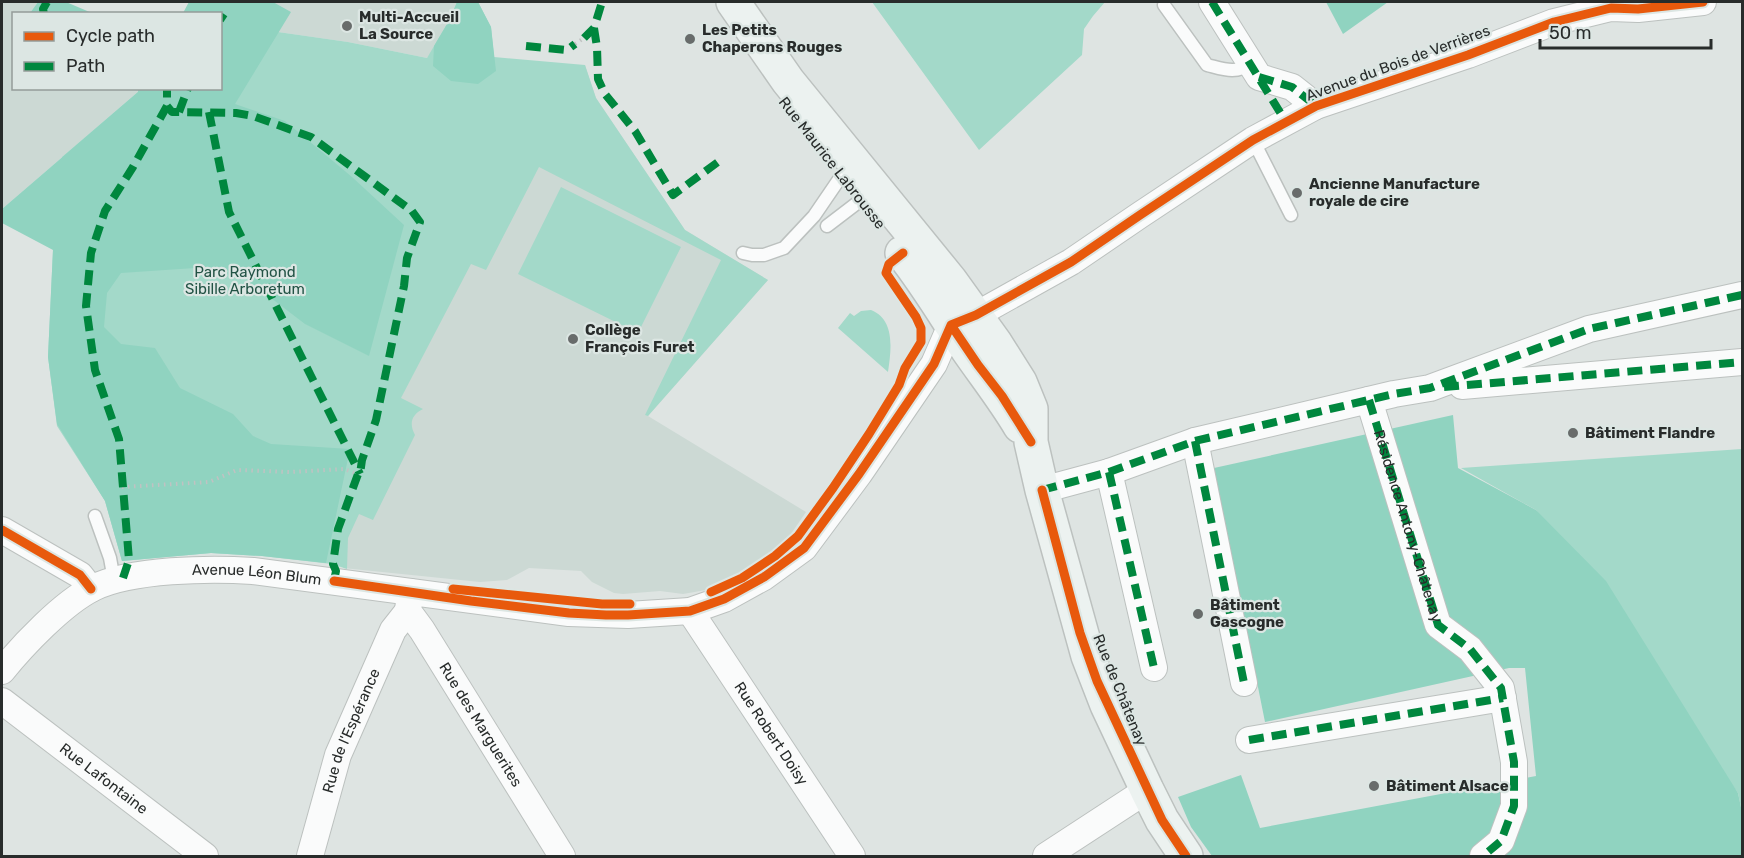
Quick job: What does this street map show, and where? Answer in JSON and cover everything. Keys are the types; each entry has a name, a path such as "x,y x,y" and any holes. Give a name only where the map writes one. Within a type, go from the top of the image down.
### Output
{"main road":[{"name":"Rue Maurice Labrousse","path":"714,2 775,90 915,270 965,330"},
{"name":"Rue Maurice Labrousse","path":"733,2 788,81 950,280 965,330"},
{"name":"Rue de Châtenay","path":"965,330 1020,382 1031,409 1031,442 1042,490 1088,656 1107,705 1147,790 1162,819 1186,856"}],"street":[{"path":"1212,2 1259,77 1292,87 1316,106"},
{"name":"Avenue du Bois de Verrières","path":"965,330 1253,140 1316,106 1468,55 1554,22 1609,5 1638,9 1703,2"},
{"path":"1430,388 1589,329 1743,295"},
{"name":"Avenue Léon Blum","path":"2,671 28,642 70,603 102,584 171,572 232,569 308,578 409,601 569,613 628,615 690,611 724,599 764,577 804,548 859,474 934,363 965,330"},
{"path":"1042,490 1109,472 1195,441 1430,388 1743,362"},
{"name":"Résidence Antony-Châtenay","path":"1369,400 1438,626 1470,649 1502,688 1514,762 1514,806 1501,841 1483,856"},
{"path":"1195,441 1244,683"},
{"path":"1109,472 1154,668"},
{"path":"2,530 80,575 102,584"},
{"name":"Rue de l'Espérance","path":"310,856 338,755 393,630 409,601"},
{"name":"Rue des Marguerites","path":"409,601 428,640 562,856"},
{"name":"Rue Robert Doisy","path":"690,611 852,856"},
{"path":"1248,740 1503,698"},
{"name":"Rue Lafontaine","path":"2,701 205,856"},
{"path":"1046,856 1147,790"}],"lane":[{"path":"1164,5 1207,65 1232,71 1244,69 1250,63"},
{"path":"1253,140 1291,215"},
{"path":"827,226 852,188"},
{"path":"743,253 764,255 784,248 814,216 852,188"},
{"path":"95,516 110,558 102,584"}],"path":[{"path":"575,44 584,38"},
{"path":"122,487 209,482 237,470 290,472 344,470 358,474"}],"shaded area":[{"path":"2,2 38,2 31,12 12,12 12,90 138,90 138,92 2,209"},
{"name":"Multi-Accueil La Source","path":"189,2 476,2 427,58 348,42 278,32 222,15 222,12 184,12"},
{"name":"Collège François Furet","path":"585,65 596,98 685,230 768,280 648,416 806,512 784,544 757,562 734,577 706,590 683,594 660,591 614,593 592,582 581,571 529,568 507,580 480,582 343,568 344,538 383,432 504,198"}],"green space":[{"path":"38,2 66,2 90,12 31,12"},
{"path":"189,2 273,2 291,12 235,104 285,121 352,177 404,225 369,356 305,324 246,279 195,268 121,273 107,293 104,327 121,344 155,348 180,388 233,414 253,436 271,444 350,449 326,563 211,553 122,561 105,501 57,424 48,357 53,250 2,223 2,209 138,90 222,90 222,12 184,12"},
{"name":"Parc Raymond Sibille Arboretum","path":"457,2 478,2 491,27 494,57 585,65 596,98 685,230 768,280 648,416 645,415 721,260 539,167 486,270 471,264 401,398 423,409 412,420 415,435 373,520 359,514 348,538 347,569 332,564 211,553 122,561 105,501 57,426 48,357 53,250 62,157 138,90 222,90 222,86 278,32 348,42 427,58 450,19"},
{"path":"457,2 478,2 491,27 496,71 478,84 451,81 433,66 434,46"},
{"path":"872,2 1105,2 1084,29 1082,55 979,150"},
{"path":"1326,2 1388,2 1343,34"},
{"path":"561,187 681,247 638,333 518,274"},
{"path":"871,310 885,321 888,328 891,346 888,372 838,328 850,313 854,316 861,311"},
{"path":"1453,415 1458,468 1536,510 1606,581 1738,793 1742,812 1742,856 1212,856 1191,827 1178,797 1241,775 1260,828 1536,776 1525,668 1509,668 1265,722 1214,468"},
{"path":"1742,449 1742,812 1738,793 1536,510 1461,468"}],"marked path":[{"path":"44,12 47,2"},
{"path":"584,38 594,28 602,2"},
{"path":"1212,2 1286,122"},
{"path":"594,28 598,79 605,94 635,131 673,195 718,162"},
{"path":"526,46 567,50 575,44"},
{"path":"1259,77 1292,87 1316,106"},
{"path":"123,578 129,560 119,439 95,370 86,306 91,253 105,211 167,106 167,90"},
{"path":"179,112 187,90"},
{"path":"167,106 172,112 236,113 253,116 311,137 412,211 420,222 407,258 404,286 376,420 362,460 360,474 358,474 338,529 333,564 336,571 334,581"},
{"path":"209,112 229,212 360,474"},
{"path":"1042,490 1109,472 1195,441 1394,394 1430,388 1589,329 1742,295"},
{"path":"1444,387 1742,362"},
{"path":"1369,400 1438,625 1470,649 1501,688 1514,762 1514,806 1501,841 1483,856"},
{"path":"1195,441 1244,683"},
{"path":"1109,472 1154,668"},
{"path":"1249,740 1503,698"}],"cycle path":[{"path":"951,325 976,315 1071,262 1253,140 1316,106 1468,55 1554,22 1611,8 1638,9 1703,2"},
{"path":"711,592 742,578 775,556 798,536 833,488 899,385 905,368 921,342 921,328 916,317 886,273 889,264 903,253"},
{"path":"951,325 1002,396 1031,442"},
{"path":"334,581 471,601 569,613 606,615 690,611 724,599 764,577 804,548 859,474 934,364 951,325"},
{"path":"1042,490 1080,633 1097,681 1162,820 1186,856"},
{"path":"2,530 80,575 91,589"},
{"path":"453,589 602,604 630,604"}],"place":[{"name":"Multi-Accueil La Source","path":"347,26"},
{"name":"Les Petits Chaperons Rouges","path":"690,39"},
{"name":"Ancienne Manufacture royale de cire","path":"1297,193"},
{"name":"Collège François Furet","path":"573,339"},
{"name":"Bâtiment Flandre","path":"1573,433"},
{"name":"Bâtiment Gascogne","path":"1198,614"},
{"name":"Bâtiment Alsace","path":"1374,786"}]}
